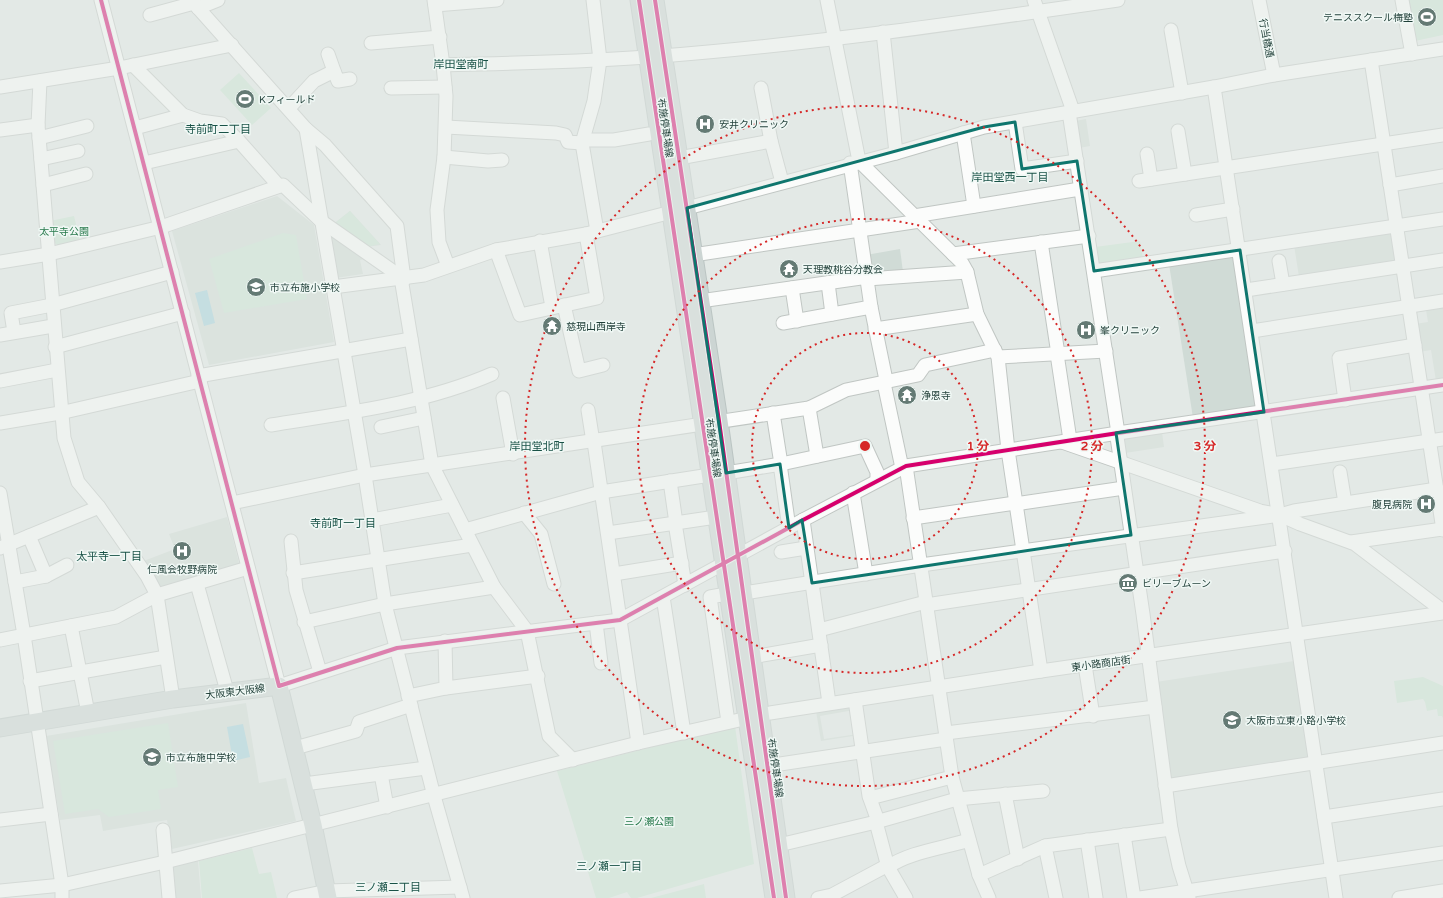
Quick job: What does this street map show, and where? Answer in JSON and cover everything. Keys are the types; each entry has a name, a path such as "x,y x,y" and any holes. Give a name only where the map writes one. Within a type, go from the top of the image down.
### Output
{"main road":[{"name":"布施停車場線","path":"639,0 655,56 679,158 679,210 693,255 700,302 711,423"},
{"name":"布施停車場線","path":"655,0 655,56 718,474 738,556 752,657 744,719 767,766 786,898"},
{"name":"布施停車場線","path":"718,474 716,517 744,719 774,898"},
{"name":"大阪東大阪線","path":"0,728 173,699 227,691 279,686 314,825 328,895"}],"street":[{"path":"102,0 279,686 397,648 620,620 877,479 904,467 1118,432 1443,385"},
{"path":"150,15 194,4 218,0"},
{"path":"448,266 439,242 437,210 444,157 446,127 443,65 434,3 496,0"},
{"path":"496,250 520,315 597,298 584,141 594,101 600,60 593,0"},
{"path":"827,0 835,38 855,162 861,230 875,329 886,380 884,383 904,467 913,518 952,777 979,875 989,898"},
{"path":"443,65 600,60 655,56 882,32 1036,6 1118,0"},
{"name":"行当橋通","path":"1259,0 1274,75"},
{"path":"1402,0 1412,54"},
{"path":"194,4 289,108 306,129 325,145 397,226 404,279 402,284 432,465 494,587 527,631 538,676 549,736 573,760"},
{"path":"1036,6 1071,111 1080,189 1089,236 1118,432 1117,437 1171,829 1179,866 1188,894"},
{"path":"1171,30 1182,93"},
{"path":"882,32 896,152"},
{"path":"371,43 440,37"},
{"path":"0,87 119,68 232,46"},
{"path":"333,287 404,279 424,275 496,250 592,232 963,133 1071,111 1182,93 1274,75 1443,48"},
{"path":"328,54 338,81 350,78"},
{"path":"1350,542 1443,529 1371,60"},
{"path":"133,65 183,115 200,121 222,124 279,186"},
{"path":"289,108 314,81 334,71"},
{"path":"40,81 38,125 60,413 64,438 78,482 99,507 147,576 157,595 173,699"},
{"path":"390,88 445,87"},
{"path":"1214,87 1280,515 1296,634 1336,898"},
{"path":"761,88 782,182"},
{"path":"135,128 183,115"},
{"path":"1015,122 1022,169 1077,161"},
{"path":"0,130 38,125"},
{"path":"39,138 87,126"},
{"path":"446,127 556,133 565,135 568,142 614,140 649,134"},
{"path":"294,898 328,895 462,893 426,768 385,604 365,475 306,129"},
{"path":"1178,131 1185,174"},
{"path":"963,133 974,206"},
{"path":"1147,154 1145,180 1443,135"},
{"path":"144,163 239,141"},
{"path":"679,158 772,141"},
{"path":"41,159 78,151"},
{"path":"444,157 488,161 502,160"},
{"path":"855,162 917,218 962,263 967,272 977,314 996,353 1015,504 1041,671"},
{"path":"43,185 86,174"},
{"path":"1390,185 1443,176"},
{"path":"0,262 49,254 161,227 283,185 321,221 404,279"},
{"path":"693,255 861,230 974,206 1080,189"},
{"path":"1196,215 1233,209"},
{"path":"1094,271 1443,219"},
{"path":"953,254 1089,236"},
{"path":"540,241 558,306 579,371 603,365"},
{"path":"1041,242 1057,354 1065,441"},
{"path":"1246,290 1443,260"},
{"path":"1279,261 1283,284"},
{"path":"14,332 11,313 52,305 172,272"},
{"path":"700,302 867,278 967,272"},
{"path":"828,283 832,314"},
{"path":"792,288 796,321"},
{"path":"1252,331 1443,301"},
{"path":"783,323 872,307"},
{"path":"55,347 183,314"},
{"path":"875,329 977,314"},
{"path":"0,335 53,326"},
{"path":"0,424 60,413 199,379 343,350 411,339"},
{"path":"1346,400 1338,358 1415,345"},
{"path":"232,503 365,475 593,442 809,408 846,390 886,380 918,375 925,365 996,353 1057,354 1106,351"},
{"path":"0,381 57,370"},
{"path":"272,425 354,412 420,398 470,384 492,374"},
{"path":"503,398 513,454"},
{"path":"809,408 817,456"},
{"path":"588,410 608,533 638,743"},
{"path":"773,413 789,528"},
{"path":"381,427 424,418"},
{"path":"1272,464 1443,439"},
{"path":"1065,441 1121,464 1260,511 1280,515 1350,542 1443,612"},
{"path":"465,530 601,492 780,464 865,446 877,472 877,479"},
{"path":"1340,472 1345,503"},
{"path":"670,481 685,585"},
{"path":"913,518 1124,488"},
{"path":"744,593 921,565 1280,515 1345,503 1437,489"},
{"path":"0,493 4,546 15,582 24,635 62,885 62,898"},
{"path":"853,493 866,574"},
{"path":"372,520 452,505"},
{"path":"4,546 99,507"},
{"path":"524,513 541,534 554,584"},
{"path":"608,533 716,517"},
{"path":"803,520 829,703"},
{"path":"29,536 46,576"},
{"path":"291,541 293,573 304,622 320,672"},
{"path":"293,573 472,545"},
{"path":"781,552 806,548"},
{"path":"819,630 926,604 1028,591 1285,551"},
{"path":"614,574 682,563"},
{"path":"15,582 46,576 67,565"},
{"path":"0,640 116,617 157,595 248,568"},
{"path":"197,584 227,691"},
{"path":"304,622 385,604 494,587"},
{"path":"721,595 710,597 744,719"},
{"path":"663,597 684,733"},
{"name":"東小路商店街","path":"7,893 62,885 165,862 434,796 638,743 744,719 829,703 1443,612"},
{"path":"596,623 601,663"},
{"path":"71,626 88,713"},
{"path":"445,641 446,688"},
{"path":"752,657 821,645"},
{"path":"30,681 166,657"},
{"path":"1084,665 1092,716"},
{"path":"295,748 356,731 359,722 410,700 446,688 538,676"},
{"path":"855,700 870,798 888,866 906,898"},
{"path":"767,766 863,752 946,736 1155,707"},
{"path":"1165,786 1443,743"},
{"path":"304,784 426,768"},
{"path":"381,774 386,807"},
{"path":"870,798 952,777"},
{"path":"779,844 877,821 957,799 1043,791"},
{"path":"1006,794 1018,859"},
{"path":"1324,817 1443,799"},
{"path":"0,820 51,814"},
{"path":"979,875 1045,846 1171,829"},
{"path":"162,830 169,898"},
{"path":"1124,835 1134,898"},
{"path":"818,898 832,895 894,863 969,840"},
{"path":"1087,840 1096,898"},
{"path":"1045,846 1056,898"},
{"path":"1140,898 1188,894 1332,870 1443,854"},
{"path":"1399,898 1443,891"}],"highlighted area":[{"path":"1015,122 1022,169 1077,161 1094,271 1240,250 1264,412 1116,433 1131,535 812,583 802,520 789,528 780,464 726,473 687,208 984,127"}],"shaded area":[{"path":"1086,119 1090,146 1079,148 1075,121"},
{"name":"市立布施小学校","path":"277,196 314,225 334,342 209,365 172,231"},
{"path":"350,211 381,245 366,247 368,258 360,260 363,274 335,278 327,229"},
{"path":"1394,230 1399,262 1299,277 1294,245"},
{"path":"900,249 903,272 870,275 866,255"},
{"path":"1236,254 1260,407 1193,418 1169,264"},
{"path":"1443,307 1443,380 1436,381 1431,350 1419,352 1415,324 1428,322 1426,310"},
{"path":"1162,432 1164,447 1125,453 1122,437"},
{"path":"227,517 240,567 159,591 141,562 175,549 169,534"},
{"name":"大阪市立東小路小学校","path":"1294,661 1309,759 1170,780 1156,682"},
{"name":"市立布施中学校","path":"246,703 259,783 286,778 296,821 172,849 167,820 103,831 100,815 60,820 46,736"},
{"path":"855,705 859,735 821,741 816,711","holes":["854,710 858,734 824,739 820,716"]},
{"path":"198,861 201,898 171,898 171,865"}],"green space":[{"name":"テニススクール梅塾","path":"1407,0 1443,0 1443,35 1415,41"},
{"name":"Kフィールド","path":"239,73 271,108 252,125 220,90"},
{"path":"350,211 380,244 366,247 330,227"},
{"name":"太平寺公園","path":"74,216 80,240 59,246 52,241 50,221"},
{"path":"283,233 296,235 307,299 224,313 209,259"},
{"path":"1140,241 1143,259 1098,266 1095,247"},
{"path":"1423,677 1443,686 1443,718 1442,716 1438,716 1437,709 1427,711 1423,699 1397,703 1394,681"},
{"path":"168,723 178,787 158,790 161,809 109,817 98,809 65,814 53,741"},
{"name":"三ノ瀬公園","path":"735,726 754,864 637,898 631,898 627,892 609,898 596,898 557,771"},
{"path":"252,848 259,874 271,872 277,898 202,898 199,861"},
{"path":"704,884 706,898 651,898"}],"water":[{"path":"207,290 215,323 204,326 195,293"},
{"path":"243,724 250,757 233,761 227,727"}],"cycle path":[{"path":"101,0 279,686 397,648 620,620 803,520 906,466 1443,385"},
{"path":"639,0 774,898"},
{"path":"655,0 719,421 786,898"}],"place":[{"name":"テニススクール梅塾","path":"1427,17"},
{"name":"Kフィールド","path":"245,99"},
{"name":"安井クリニック","path":"705,124"},
{"name":"天理教桃谷分教会","path":"789,269"},
{"name":"市立布施小学校","path":"256,287"},
{"name":"慈現山西岸寺","path":"552,326"},
{"name":"峯クリニック","path":"1086,330"},
{"name":"浄恩寺","path":"907,395"},
{"name":"腹見病院","path":"1426,504"},
{"name":"仁風会牧野病院","path":"182,551"},
{"name":"ビリーブムーン","path":"1128,583"},
{"name":"大阪市立東小路小学校","path":"1232,720"},
{"name":"市立布施中学校","path":"152,757"}],"district":[{"name":"岸田堂南町","path":"461,64"},
{"name":"寺前町二丁目","path":"218,129"},
{"name":"岸田堂西一丁目","path":"1010,177"},
{"name":"岸田堂北町","path":"537,446"},
{"name":"寺前町一丁目","path":"343,523"},
{"name":"太平寺一丁目","path":"109,556"},
{"name":"三ノ瀬一丁目","path":"609,866"},
{"name":"三ノ瀬二丁目","path":"388,887"}]}
